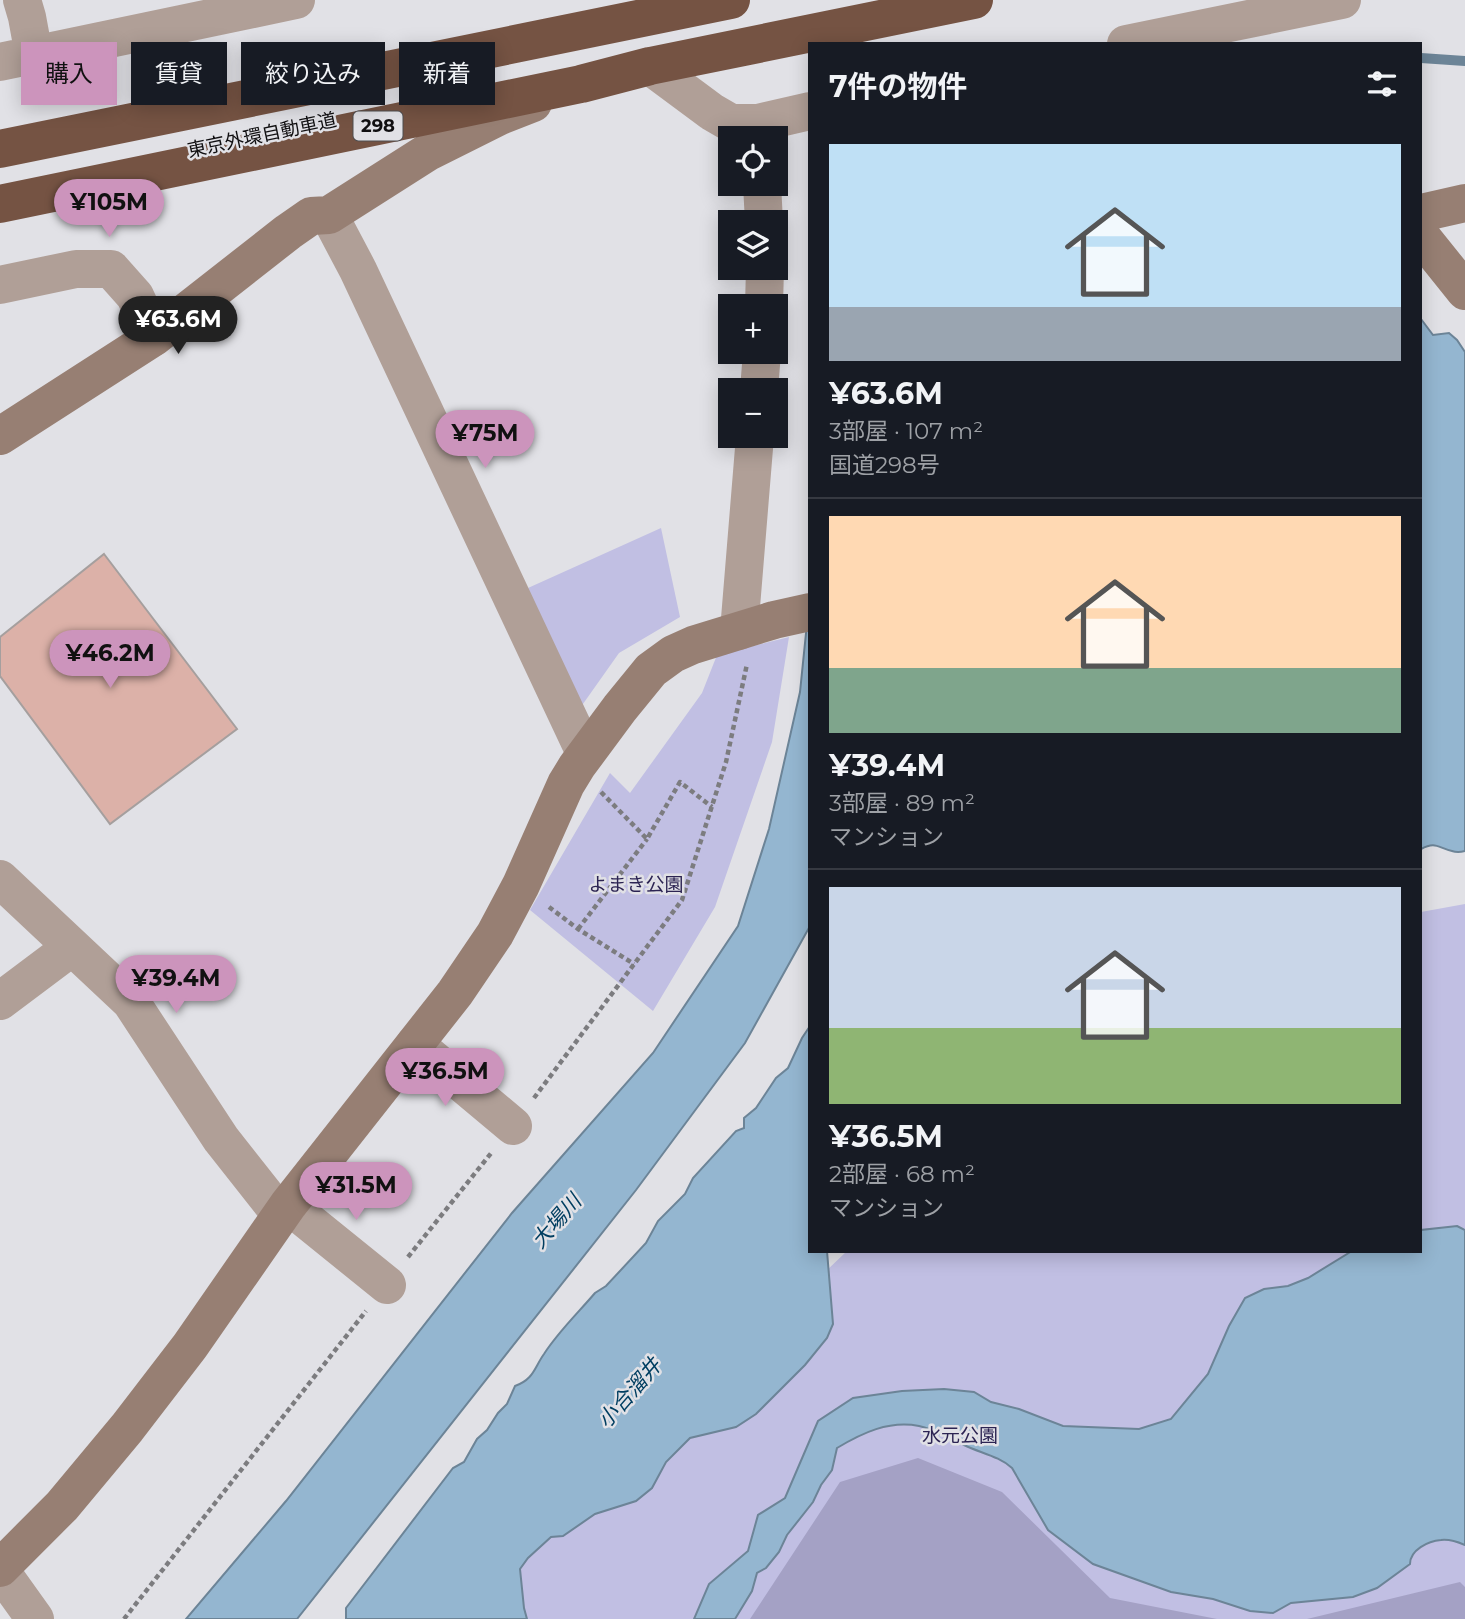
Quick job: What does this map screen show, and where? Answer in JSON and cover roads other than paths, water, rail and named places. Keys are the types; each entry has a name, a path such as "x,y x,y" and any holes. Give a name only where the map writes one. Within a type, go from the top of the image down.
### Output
{"highway":[{"path":"0,137 638,0"},
{"name":"東京外環自動車道","path":"0,149 731,0"},
{"name":"298","path":"0,204 581,84 650,66 755,45 906,6 974,0"},
{"name":"東京外環自動車道","path":"0,190 701,38 906,6"}],"street":[{"path":"17,59 27,17 22,0"},
{"path":"17,59 151,15 296,0"},
{"path":"1136,42 1343,0"},
{"path":"650,66 712,112 741,126"},
{"path":"0,436 154,337 311,216 329,215 428,152 500,117 581,84"},
{"path":"771,126 808,112"},
{"path":"1422,213 1465,203"},
{"path":"329,215 358,270 581,759"},
{"path":"1422,237 1465,291"},
{"path":"0,285 76,269 111,269 135,296 154,337"},
{"path":"35,1619 0,1569 62,1506 127,1428 190,1346 285,1210 455,993 495,934 521,885 566,784 581,759 651,670 673,654 693,645 775,621 756,448"},
{"path":"0,879 131,1002 221,1139 285,1210 387,1285"},
{"path":"0,1001 72,947"},
{"path":"415,1044 513,1126"}],"water":[{"path":"1422,320 1433,335 1449,333 1465,352 1465,851 1453,851 1434,845 1422,849"},
{"name":"大場川","path":"808,614 808,930 745,1043 636,1190 297,1619 186,1619 286,1501 512,1213 653,1053 738,926 769,829 800,692"},
{"name":"小合溜井","path":"808,1029 808,1253 827,1253 833,1324 827,1338 805,1365 756,1414 736,1427 690,1438 666,1462 652,1488 636,1501 595,1514 563,1536 551,1537 528,1558 520,1569 527,1619 346,1619 346,1608 453,1468 464,1462 477,1439 507,1404 515,1386 530,1376 568,1323 646,1243 658,1221 685,1194 693,1178 736,1131 744,1128 744,1118 756,1108 776,1078 788,1068"},
{"path":"1457,1226 1465,1230 1465,1545 1444,1540 1425,1544 1413,1554 1410,1564 1377,1588 1353,1597 1291,1603 1273,1613 1250,1611 1213,1599 1171,1592 1093,1564 1048,1530 1012,1468 1007,1464 931,1429 908,1425 886,1426 856,1437 837,1448 832,1470 813,1502 787,1535 779,1552 766,1568 757,1573 752,1591 735,1619 694,1619 709,1584 748,1551 758,1515 785,1498 818,1421 853,1398 902,1391 944,1389 974,1392 991,1402 1019,1409 1063,1426 1139,1429 1171,1419 1208,1374 1229,1326 1245,1298 1264,1289 1288,1286 1308,1278 1349,1253 1422,1253 1422,1230"}],"waterway":[{"path":"1422,58 1465,61"}],"park label":[{"name":"よまき公園","path":"636,884"},
{"name":"水元公園","path":"960,1435"}]}
